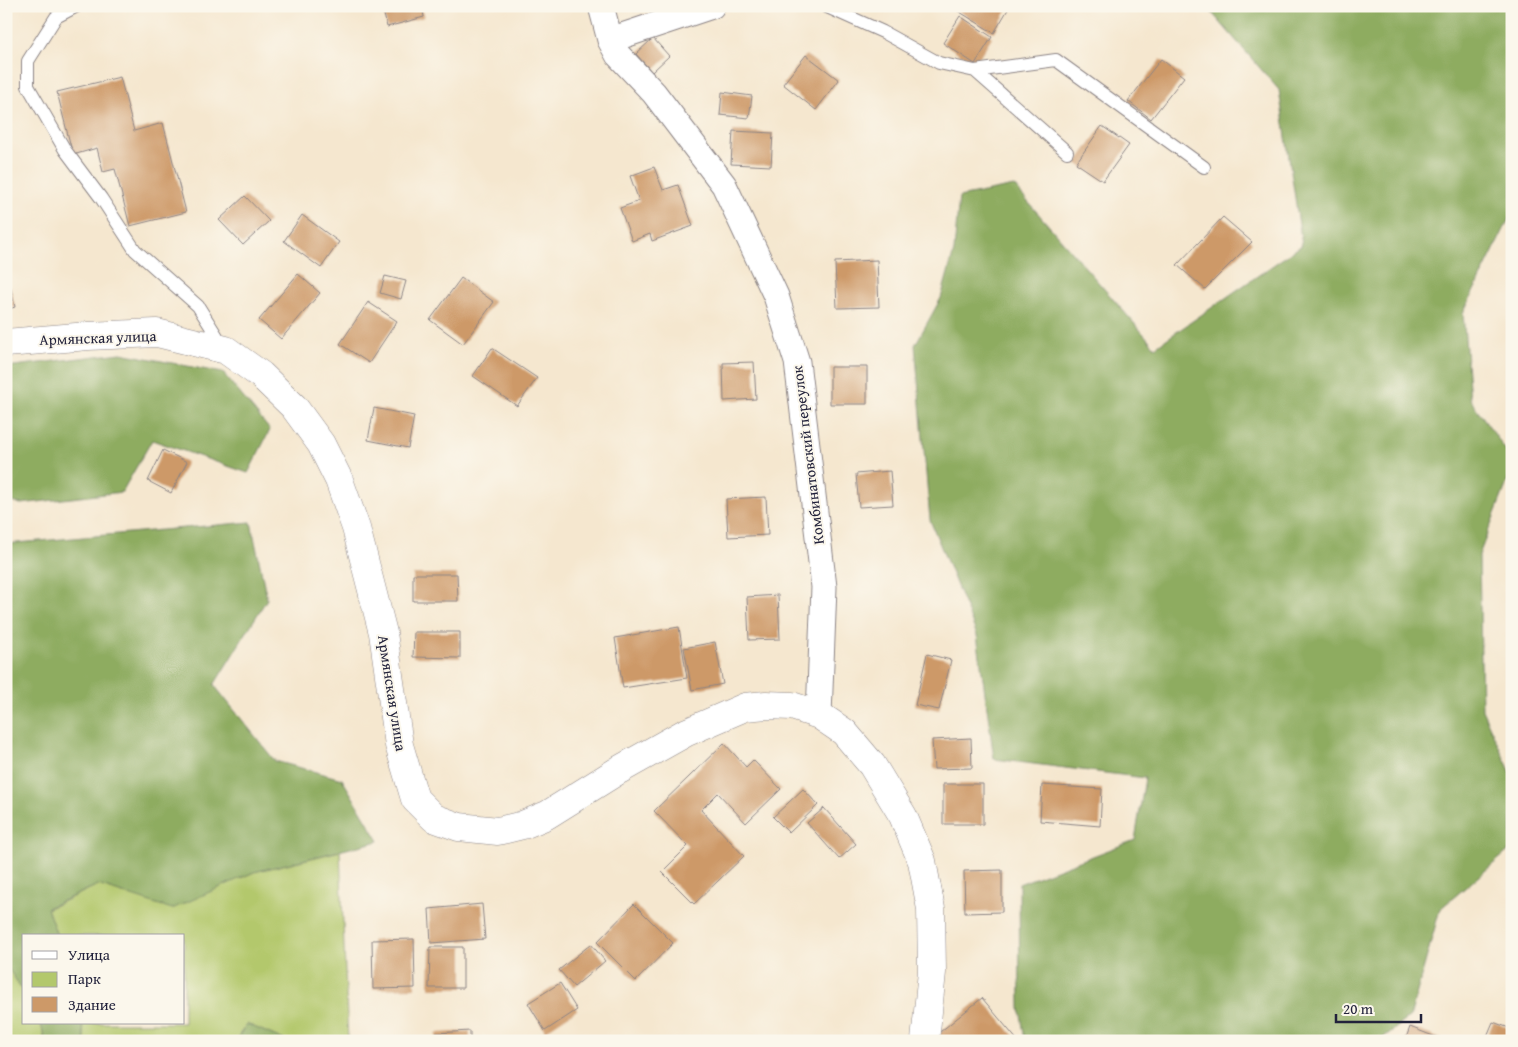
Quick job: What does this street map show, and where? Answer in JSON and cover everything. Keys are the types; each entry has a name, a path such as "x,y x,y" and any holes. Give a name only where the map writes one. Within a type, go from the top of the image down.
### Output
{"street":[{"name":"Комбинатовский переулок","path":"601,6 610,40 618,55 654,93 724,185 776,296 797,362 824,587 819,715"},
{"path":"610,40 712,6"},
{"name":"Армянская улица","path":"6,343 88,336 157,333 226,350 261,375 294,407 321,444 339,480 356,528 383,633 399,745 415,799 434,818 458,827 498,831 523,825 547,815 619,770 685,733 745,707 766,705 792,706 819,715 844,732 872,765 903,816 922,861 931,908 932,972 925,1041"}],"lane":[{"path":"77,6 56,17 28,61 28,86 65,150 101,198 135,250 198,306 226,350"},
{"path":"825,6 883,32 939,63 975,71 1056,60 1204,167"},
{"path":"975,71 1067,152"}],"green space":[{"path":"1206,6 1512,6 1512,210 1463,313 1470,399 1512,459 1512,470 1479,555 1482,710 1512,775 1512,848 1440,909 1410,1017 1379,1041 1025,1041 1020,1008 1019,884 1135,840 1145,778 994,759 977,635 930,520 915,345 941,298 954,251 959,197 1014,186 1155,347 1302,245 1279,90"},
{"path":"121,353 223,373 270,430 248,473 152,440 122,492 21,504 6,501 6,367"},
{"path":"251,522 267,599 214,685 275,761 342,779 379,841 254,872 172,909 98,885 47,908 56,934 22,934 22,989 6,965 6,544"},
{"path":"340,851 348,1041 286,1041 247,1024 235,1041 85,1041 82,1024 185,1024 185,934 56,934 47,909 98,885 172,908 254,872"},
{"path":"6,965 22,989 22,1024 41,1024 45,1041 6,1041"},
{"path":"41,1024 82,1024 85,1041 45,1041"},
{"path":"247,1024 286,1041 235,1041"}],"building":[{"path":"382,6 422,6 424,17 387,27"},
{"path":"950,6 1010,6 994,33"},
{"path":"960,16 992,37 975,64 943,43"},
{"path":"653,38 669,56 652,72 636,54"},
{"path":"806,55 839,80 816,110 783,84"},
{"path":"1161,59 1184,77 1151,119 1128,101"},
{"path":"120,77 134,131 163,123 186,212 130,226 115,169 103,172 97,148 73,155 57,92"},
{"path":"722,92 752,96 749,118 720,115"},
{"path":"1102,126 1129,145 1103,181 1076,163"},
{"path":"733,131 773,133 771,166 731,164"},
{"path":"654,167 663,190 678,185 693,226 652,241 650,234 632,241 620,208 639,201 630,176"},
{"path":"245,196 269,221 243,245 219,220"},
{"path":"302,215 339,242 321,268 284,241"},
{"path":"1223,217 1252,242 1205,289 1177,265"},
{"path":"877,260 879,307 837,308 835,262"},
{"path":"298,274 320,293 281,339 259,320"},
{"path":"385,276 406,281 401,299 380,293"},
{"path":"461,278 494,302 463,344 430,320"},
{"path":"10,286 15,307 6,310 6,287"},
{"path":"368,302 397,321 369,363 340,344"},
{"path":"492,348 537,378 517,406 473,376"},
{"path":"754,362 756,399 724,401 723,363"},
{"path":"830,367 867,367 867,404 830,404"},
{"path":"374,408 414,416 408,448 368,440"},
{"path":"163,450 187,462 171,493 148,481"},
{"path":"890,471 893,505 859,507 856,474"},
{"path":"766,497 768,535 728,537 726,499"},
{"path":"413,574 457,574 458,601 413,601"},
{"path":"778,595 780,639 749,640 747,597"},
{"path":"679,627 687,678 623,688 615,638"},
{"path":"414,632 460,632 460,658 413,657"},
{"path":"715,642 723,684 692,690 684,648"},
{"path":"927,654 951,660 939,710 915,705"},
{"path":"971,738 972,768 934,769 932,740"},
{"path":"724,743 746,767 753,760 781,789 746,823 718,793 701,810 744,856 694,904 662,872 688,846 654,811"},
{"path":"943,784 983,784 983,824 943,824"},
{"path":"1042,785 1102,789 1100,826 1040,821"},
{"path":"803,789 818,805 789,833 773,817"},
{"path":"824,808 856,844 839,859 807,823"},
{"path":"1002,870 1002,912 965,913 964,871"},
{"path":"482,904 485,939 431,943 429,909"},
{"path":"634,904 673,943 636,981 597,942"},
{"path":"414,939 415,988 373,989 372,940"},
{"path":"591,944 605,961 574,987 559,970"},
{"path":"430,947 463,947 463,988 429,988"},
{"path":"560,983 577,1010 545,1031 528,1003"},
{"path":"982,998 1018,1041 939,1041 935,1036"},
{"path":"1493,1022 1512,1029 1512,1041 1485,1041"},
{"path":"1410,1027 1446,1041 1405,1041"},
{"path":"470,1031 470,1041 437,1041 436,1033"}]}
